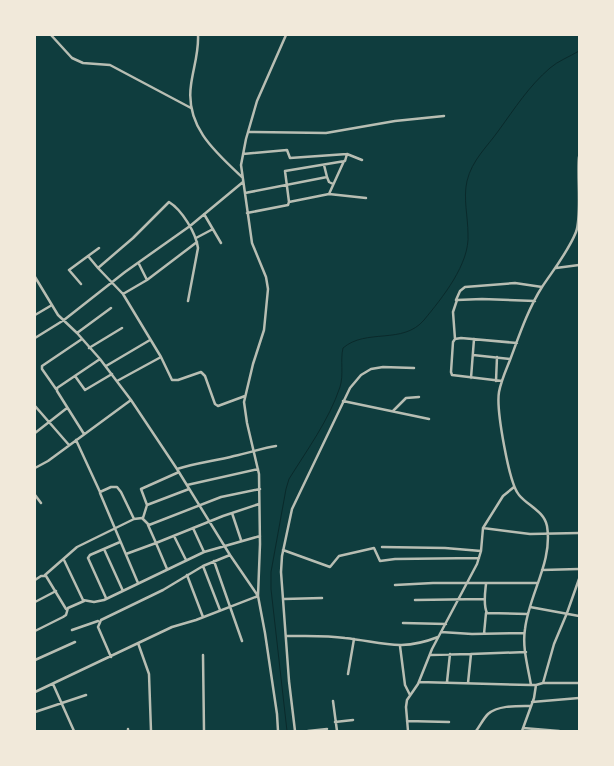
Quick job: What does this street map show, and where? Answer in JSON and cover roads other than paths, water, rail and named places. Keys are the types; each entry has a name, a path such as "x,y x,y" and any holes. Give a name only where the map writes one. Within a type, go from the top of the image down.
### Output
{"street":[{"path":"52,35 72,58 83,63 110,66 191,108"},
{"path":"198,35 191,86 191,108 200,131 208,144 242,178"},
{"path":"278,731 265,633 258,596 260,489 258,469 245,408 245,396 264,330 268,289 266,277 252,243 242,178 243,154 248,132 261,90 286,35"},
{"path":"248,132 326,133 395,121 444,116"},
{"path":"243,154 287,150 290,158 347,154 362,160"},
{"path":"329,194 347,154"},
{"path":"531,685 524,633 527,614 545,560 546,521 519,496 514,488 499,410 499,392 510,358 534,301 578,230 579,157"},
{"path":"289,202 285,171 344,161"},
{"path":"324,164 329,182 333,184"},
{"path":"245,193 327,177"},
{"path":"35,338 64,320 190,226 243,182"},
{"path":"247,213 329,194 366,198"},
{"path":"98,268 133,238 169,202 190,226 197,242 198,248 188,302"},
{"path":"204,214 221,243"},
{"path":"196,238 213,229"},
{"path":"123,294 147,280 197,242"},
{"path":"81,284 69,270 99,248"},
{"path":"88,256 123,294 174,381 202,372 216,405 220,406 245,396"},
{"path":"139,264 147,280"},
{"path":"556,268 579,264"},
{"path":"35,277 52,305 100,359 131,400 258,596"},
{"path":"502,381 454,376 451,374 452,345 455,339 452,312 459,293 465,287 515,284 542,287"},
{"path":"456,301 460,299 473,299 534,301"},
{"path":"35,314 52,305"},
{"path":"77,333 110,308"},
{"path":"89,348 122,328"},
{"path":"82,339 42,366 42,369 84,434"},
{"path":"455,339 517,343"},
{"path":"472,378 474,339"},
{"path":"106,367 150,340"},
{"path":"473,356 510,358"},
{"path":"117,381 161,357"},
{"path":"496,381 498,358"},
{"path":"56,390 58,386 100,359"},
{"path":"295,731 281,572 289,519 295,501 356,380 371,368 414,368"},
{"path":"75,376 85,390 112,374"},
{"path":"392,411 406,398 419,397"},
{"path":"35,468 131,400"},
{"path":"344,401 429,419"},
{"path":"35,406 69,445"},
{"path":"35,433 68,408"},
{"path":"76,440 116,528 138,583"},
{"path":"143,518 147,505 140,489 200,462 276,446"},
{"path":"147,505 188,487 258,469"},
{"path":"100,492 111,487 118,487 134,519"},
{"path":"408,731 406,707 410,695 419,682 438,637 479,558 483,528 503,496 514,488"},
{"path":"148,525 221,497 260,489"},
{"path":"35,495 41,503"},
{"path":"126,554 209,521 259,504"},
{"path":"232,513 242,540"},
{"path":"35,580 45,575 77,547 134,519 143,518"},
{"path":"143,518 148,525 167,569"},
{"path":"193,528 204,552"},
{"path":"483,528 522,533 579,533"},
{"path":"174,536 186,560"},
{"path":"66,610 84,601 94,602 107,599 204,552 260,536"},
{"path":"107,599 88,558 120,542"},
{"path":"382,547 445,548 481,551"},
{"path":"283,550 330,567 338,556 374,548 380,561 395,559 479,558"},
{"path":"104,549 123,591"},
{"path":"72,630 100,621 163,590 203,566 230,555"},
{"path":"64,560 84,601"},
{"path":"214,561 242,641"},
{"path":"203,566 220,610"},
{"path":"542,570 579,568"},
{"path":"35,631 65,616 66,610 45,575"},
{"path":"187,575 203,617"},
{"path":"543,683 554,644 567,614 579,578"},
{"path":"395,585 538,583"},
{"path":"484,634 486,584"},
{"path":"35,602 56,591"},
{"path":"35,692 172,627 258,596"},
{"path":"283,599 322,598"},
{"path":"416,600 485,599"},
{"path":"530,608 579,616"},
{"path":"486,611 490,614 527,614"},
{"path":"100,621 98,626 111,657"},
{"path":"403,624 446,624"},
{"path":"441,632 524,633"},
{"path":"286,636 318,636 400,646 426,642 438,637"},
{"path":"348,674 354,640"},
{"path":"35,660 75,642"},
{"path":"138,643 149,674 151,731"},
{"path":"400,646 405,684 410,695"},
{"path":"430,655 526,652"},
{"path":"447,682 450,654"},
{"path":"468,683 471,654"},
{"path":"203,655 204,731"},
{"path":"419,682 536,686 543,683 579,683"},
{"path":"54,684 74,731"},
{"path":"536,686 532,704 522,730 559,731"},
{"path":"35,712 86,695"},
{"path":"476,731 486,716 494,710 579,698"},
{"path":"333,702 337,731"},
{"path":"335,722 353,720"},
{"path":"407,721 449,722"},
{"path":"308,731 327,729"}],"waterway":[{"path":"287,731 271,589 271,572 289,479 330,411 340,387 343,348 352,342 362,339 406,332 415,328 424,320 454,280 464,257 468,234 466,187 472,167 535,82 560,61 579,51"}]}
